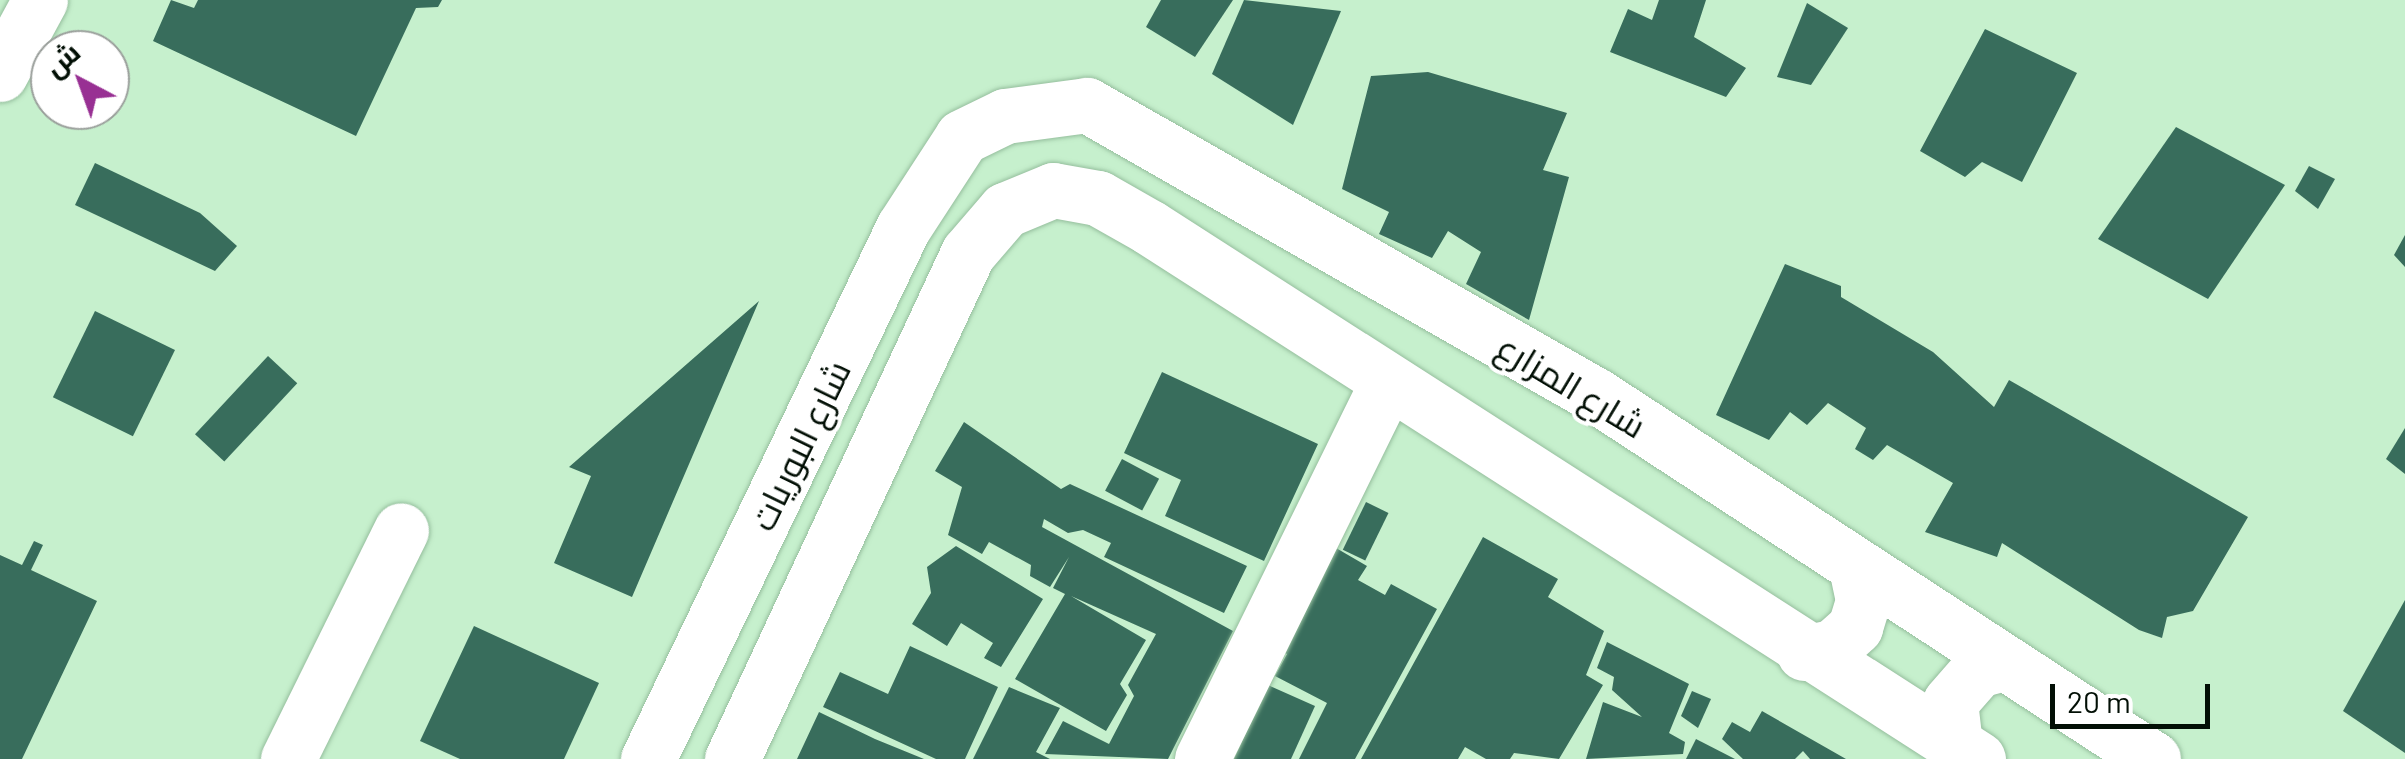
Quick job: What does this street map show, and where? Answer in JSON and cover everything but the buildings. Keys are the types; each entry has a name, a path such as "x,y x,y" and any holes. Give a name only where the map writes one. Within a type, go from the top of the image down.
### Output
{"street":[{"path":"0,74 40,0"},
{"name":"شارع المزارع","path":"962,137 1005,116 1087,106 1596,396 1857,572 2152,759"},
{"name":"شارع البوريات","path":"648,759 903,228 962,137"},
{"name":"شارع البوريات","path":"743,736 968,253 1005,210 1053,190 1098,198 1388,381"},
{"path":"1202,759 1388,381 1804,654 1966,752"},
{"path":"288,759 401,530"},
{"path":"752,542 783,568 824,562"},
{"path":"1804,654 1833,647 1855,627 1863,600 1857,572"},
{"path":"1966,752 1950,702 1978,670 2000,664"},
{"path":"681,691 701,678 726,678 745,692 743,736"}]}
